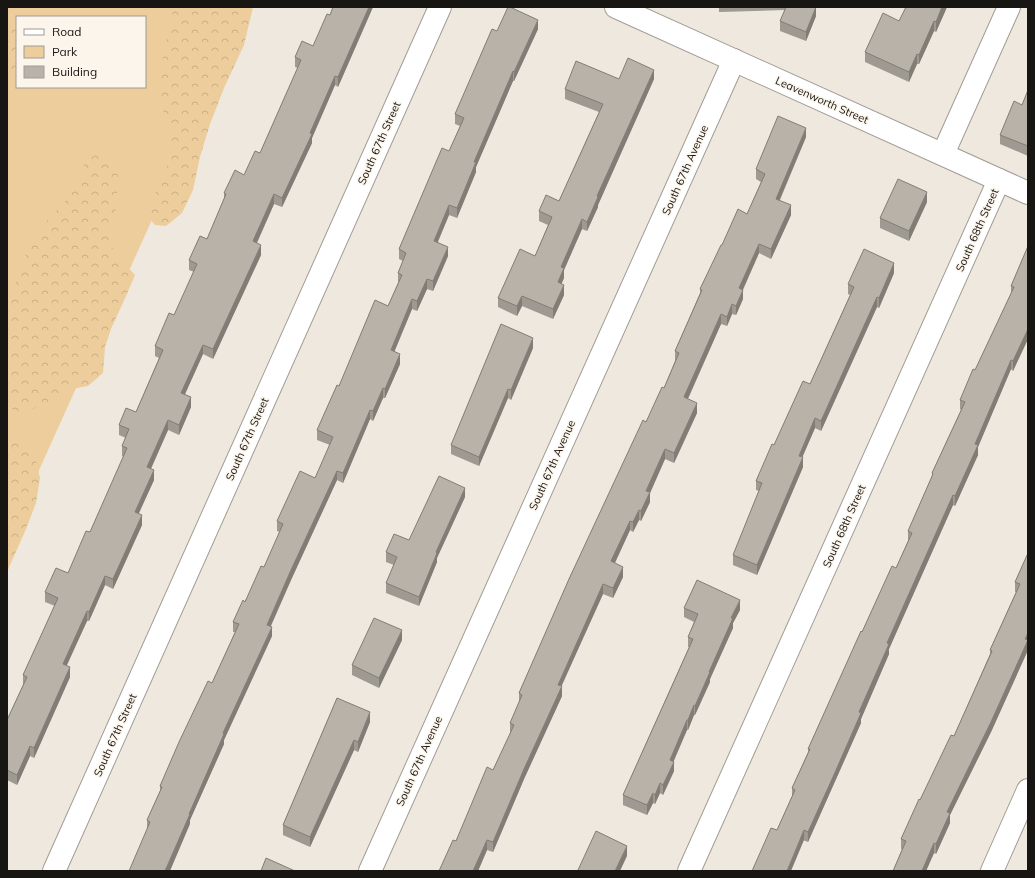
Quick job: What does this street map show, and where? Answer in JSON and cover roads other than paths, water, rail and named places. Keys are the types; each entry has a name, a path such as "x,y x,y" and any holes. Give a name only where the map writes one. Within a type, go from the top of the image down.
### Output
{"street":[{"name":"South 67th Street","path":"54,871 440,7"},
{"path":"943,154 1009,7"},
{"name":"Leavenworth Street","path":"627,9 734,60 1028,193"},
{"name":"South 67th Avenue","path":"370,871 734,60"},
{"name":"South 68th Street","path":"689,871 999,180"},
{"path":"992,871 1028,790"}]}
